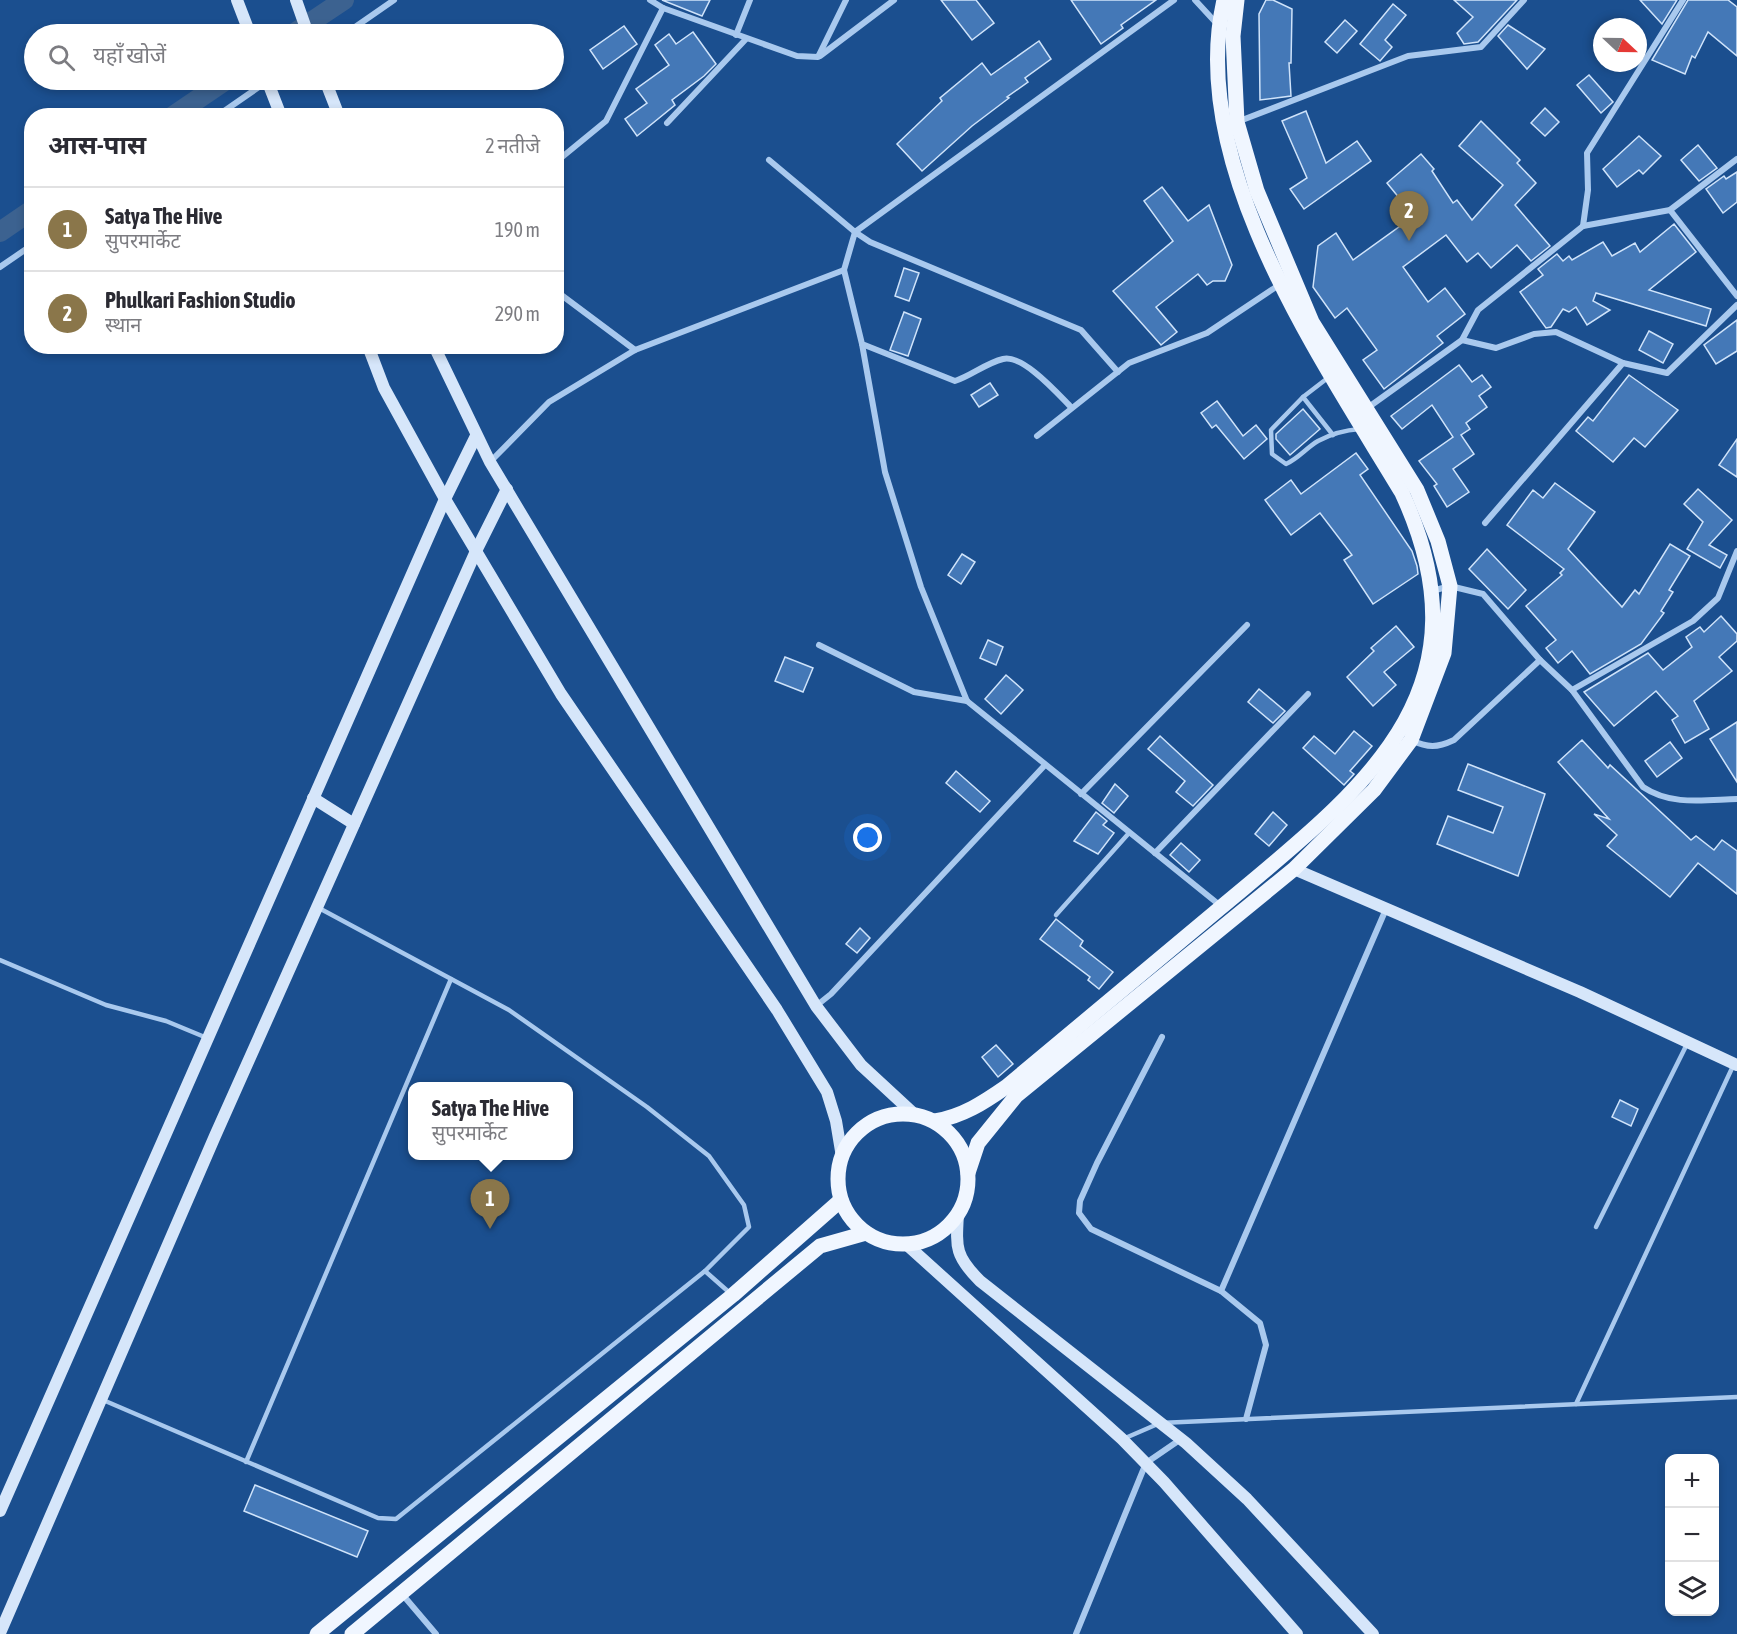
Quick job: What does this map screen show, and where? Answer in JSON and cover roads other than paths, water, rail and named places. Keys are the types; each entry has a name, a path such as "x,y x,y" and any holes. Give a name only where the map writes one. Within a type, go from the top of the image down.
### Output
{"main road":[{"path":"969,1173 963,1153 952,1135 935,1121 914,1114 891,1114 870,1122 852,1137 842,1156 838,1179 841,1200 850,1218 866,1233 885,1242 906,1244 926,1240 944,1230 958,1214 967,1195 969,1173 978,1143 1016,1095 1152,975 1222,907 1329,814 1390,749 1419,694 1429,661 1433,626 1432,591 1426,558 1415,521 1312,322 1245,200 1230,125 1218,85 1219,27 1224,0"},
{"path":"1230,125 1233,36 1237,0"},
{"path":"935,1121 952,1118 976,1108 1006,1087 1294,869 1374,790 1411,740 1443,653 1450,586 1438,541 1417,490 1331,376 1300,326 1287,280"},
{"path":"317,1634 733,1295 841,1200"},
{"path":"361,1629 401,1593 820,1246 846,1236 866,1233"}],"street":[{"path":"237,0 246,24"},
{"path":"359,24 394,0"},
{"path":"650,0 663,8 746,39 797,56 818,57 894,0"},
{"path":"736,35 750,0"},
{"path":"818,57 846,0"},
{"path":"1174,0 855,232 844,270 862,344 885,472 921,586 967,701 1222,907"},
{"path":"1195,0 1219,27 1233,36"},
{"path":"1230,125 1408,56 1481,47 1524,0"},
{"path":"1583,226 1588,190 1587,153 1683,0"},
{"path":"296,1 305,24"},
{"path":"564,155 606,121 663,8"},
{"path":"667,123 746,39"},
{"path":"229,108 254,90"},
{"path":"272,90 278,108"},
{"path":"329,90 336,108"},
{"path":"1362,418 1462,340 1478,310 1583,226 1670,210 1737,159"},
{"path":"769,160 870,242 1081,330 1118,372"},
{"path":"1670,210 1737,296"},
{"path":"0,267 24,250"},
{"path":"490,462 549,402 635,350 844,270"},
{"path":"1037,436 1129,363 1207,333 1287,280"},
{"path":"564,297 635,350"},
{"path":"1462,340 1496,348 1534,334 1556,332 1623,363 1667,373 1737,305"},
{"path":"862,344 955,381 1004,358 1014,360 1036,373 1071,407"},
{"path":"371,354 384,388 445,499 561,694 777,1010 827,1092 836,1121 842,1156"},
{"path":"438,354 490,462 816,1006 861,1065 914,1114"},
{"path":"1485,523 1623,363"},
{"path":"0,1512 445,499 476,436"},
{"path":"0,1633 317,907 476,551 507,489"},
{"path":"1572,690 1693,621 1718,598 1737,551"},
{"path":"1432,591 1450,586 1483,594 1540,660 1572,690 1643,788 1656,796 1672,800 1737,800"},
{"path":"1081,794 1247,625"},
{"path":"819,645 914,692 967,701"},
{"path":"1411,740 1427,748 1440,747 1454,740 1540,660"},
{"path":"1155,853 1308,694"},
{"path":"816,1006 831,994 1045,765"},
{"path":"313,798 354,824"},
{"path":"1294,869 1580,992 1736,1064"},
{"path":"1221,1291 1386,909"},
{"path":"1162,1037 1097,1163 1080,1201 1079,1213 1091,1229 1221,1291 1260,1323 1266,1345 1246,1419"},
{"path":"958,1214 957,1237 962,1263 980,1281 1181,1439 1247,1498 1373,1634"},
{"path":"906,1244 1122,1439 1295,1633"},
{"path":"1076,1634 1146,1464 1181,1439"},
{"path":"401,1593 435,1634"}],"lane":[{"path":"1331,376 1303,397 1270,430 1272,454 1286,464 1301,456 1316,442 1362,418"},
{"path":"1303,397 1332,435"},
{"path":"1056,915 1129,833"},
{"path":"101,1400 378,1518 396,1519 705,1271 749,1227 744,1204 709,1155 647,1107 509,1010 317,907"},
{"path":"0,960 106,1005 166,1021 207,1038"},
{"path":"246,1462 451,979"},
{"path":"1596,1227 1687,1043"},
{"path":"1576,1404 1736,1064"},
{"path":"705,1271 733,1295"},
{"path":"1122,1439 1160,1423 1737,1397"}],"waterway":[{"path":"308,24 344,0"},
{"path":"185,108 211,90"},
{"path":"0,232 24,216"}],"place":[{"name":"Phulkari Fashion Studio","path":"1409,241"},
{"name":"Satya The Hive","path":"490,1229"}]}
